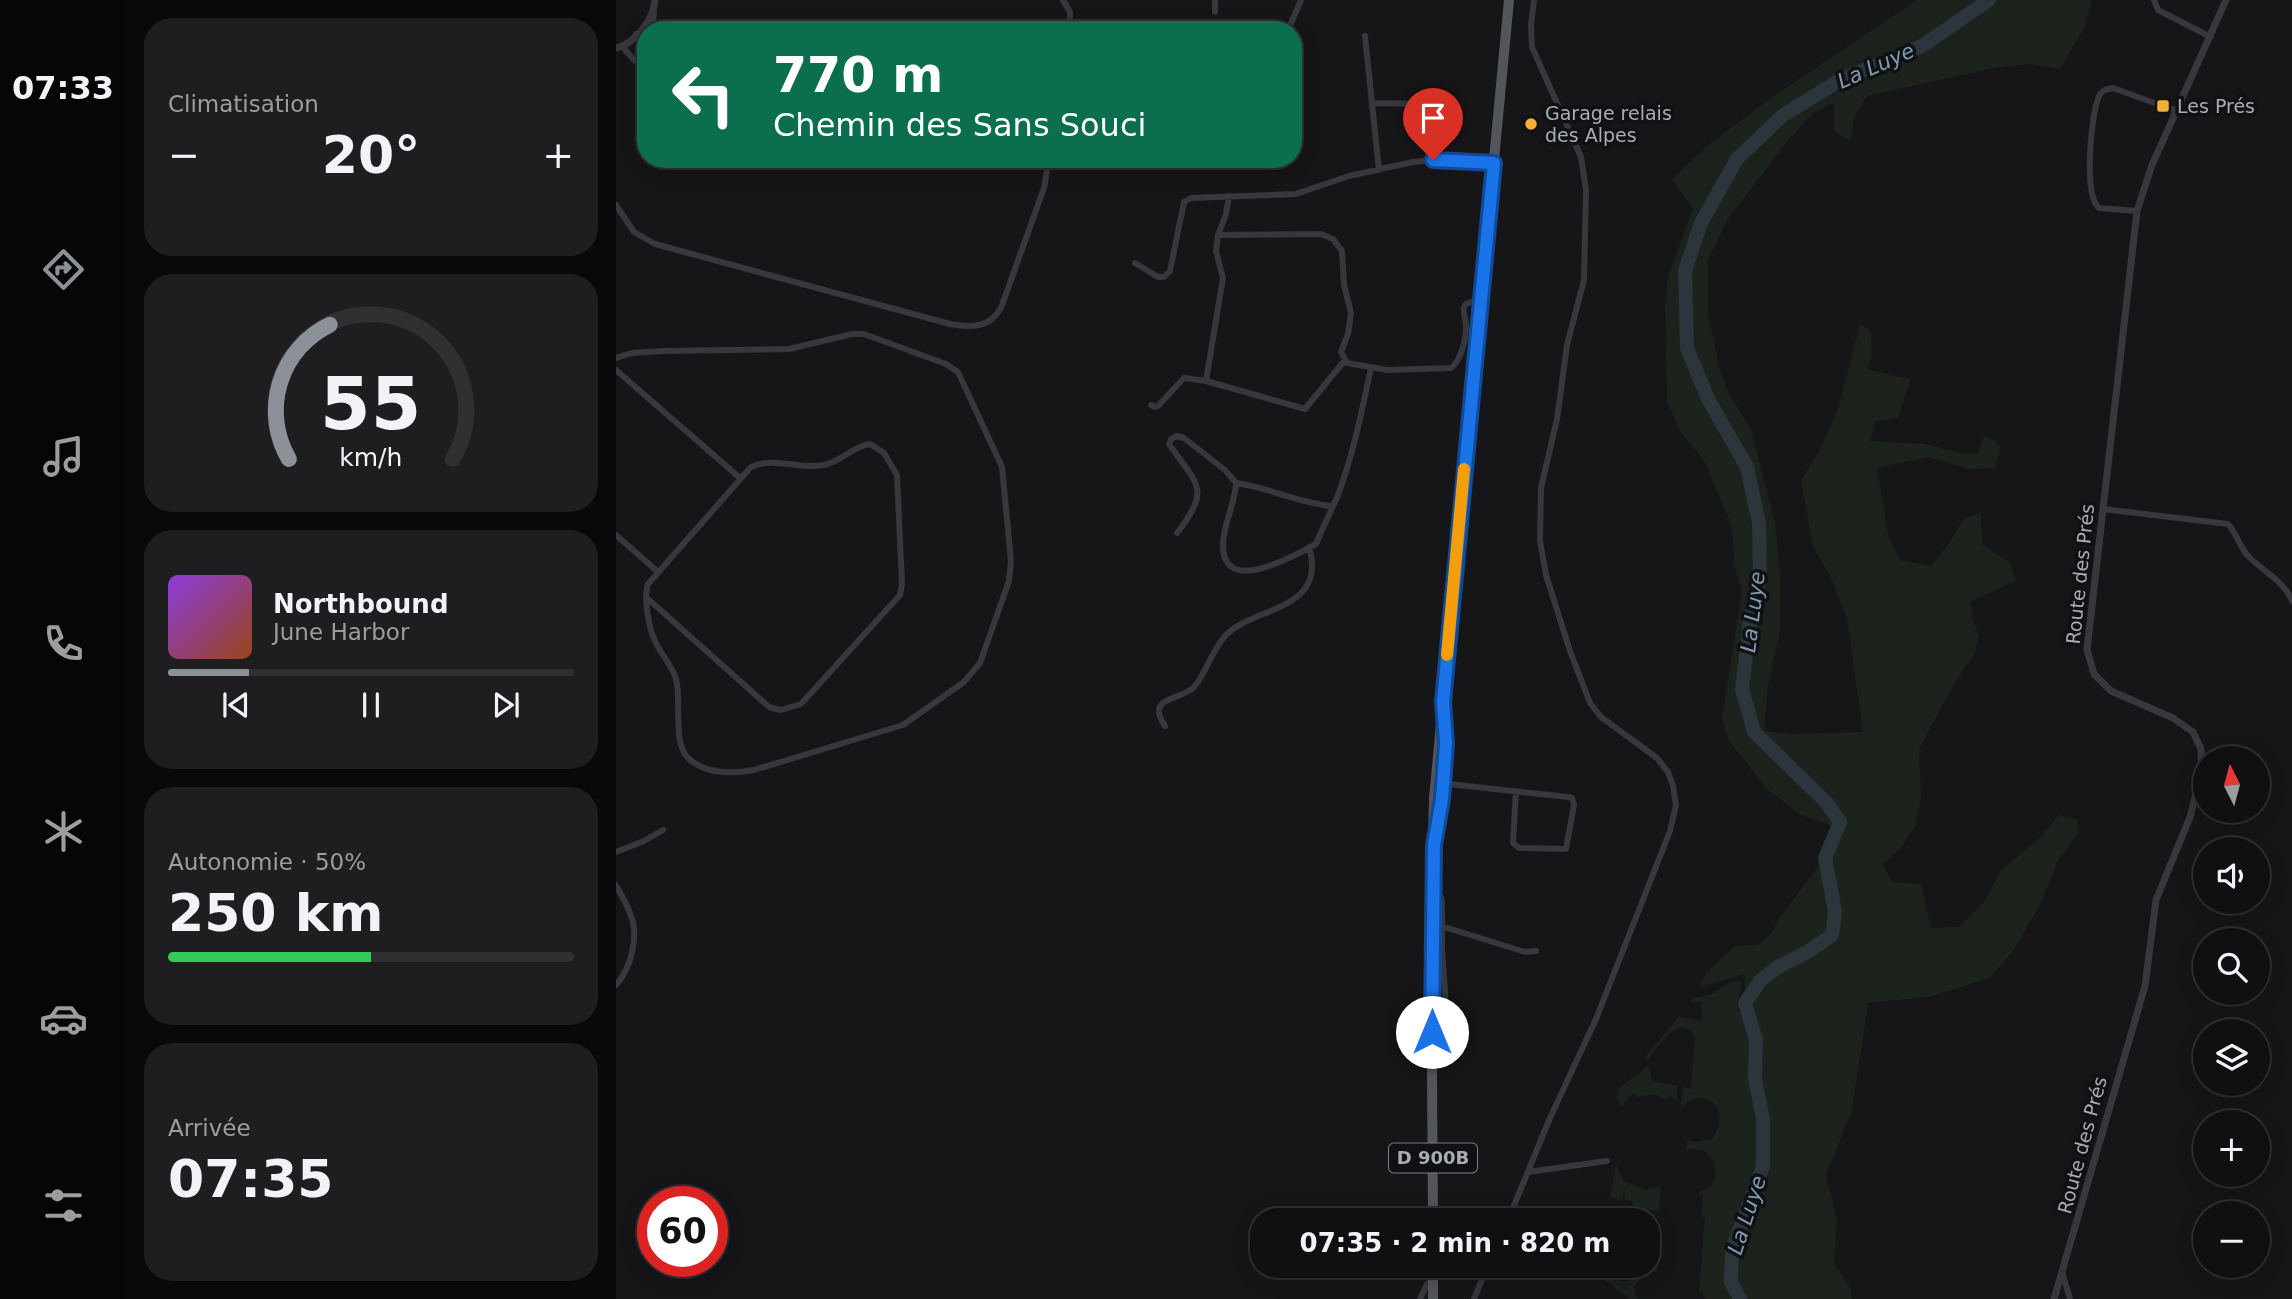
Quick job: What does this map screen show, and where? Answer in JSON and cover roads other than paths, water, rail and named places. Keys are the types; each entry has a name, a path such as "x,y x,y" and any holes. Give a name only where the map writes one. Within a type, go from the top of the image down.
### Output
{"main road":[{"name":"D 900B","path":"1433,1208 1432,891 1443,702 1509,0"},
{"path":"1433,1280 1433,1299"}],"street":[{"path":"653,21 655,0"},
{"path":"1063,0 1070,12 1070,21"},
{"path":"1215,0 1215,12"},
{"path":"1292,21 1301,0"},
{"path":"1513,1208 1596,1019 1670,831 1676,805 1674,786 1668,772 1657,758 1601,718 1590,703 1570,651 1544,564 1540,541 1541,488 1557,419 1567,345 1584,280 1586,190 1581,157 1532,47 1534,0"},
{"path":"2154,0 2158,10 2211,37"},
{"name":"Route des Prés","path":"2054,1299 2145,986 2156,900 2190,817 2202,771 2201,749 2193,732 2173,718 2111,691 2094,674 2089,663 2087,639 2137,211 2152,165 2226,0"},
{"path":"647,21 654,13"},
{"path":"636,34 619,47 637,62"},
{"path":"1365,36 1379,170"},
{"path":"2137,211 2099,208 2091,199 2090,141 2099,96 2113,88 2177,111"},
{"path":"1372,103 1428,104 1433,160"},
{"path":"1135,263 1157,276 1164,277 1170,271 1184,202 1191,198 1296,194 1379,170 1433,160 1494,163"},
{"path":"616,205 634,232 655,244 950,324 972,327 988,322 1001,308 1044,188 1047,168"},
{"path":"1206,381 1223,278 1216,251 1229,196"},
{"path":"1218,235 1321,234 1333,239 1342,251 1344,285 1351,313 1348,334 1341,352 1347,363 1371,368 1445,369 1456,365 1466,331 1462,310 1469,302 1480,301"},
{"path":"616,358 632,353 662,351 789,349 852,334 864,334 946,364 958,372 1004,473 1011,572 983,656 964,682 903,725 754,770 732,772 705,769 688,758 681,747 676,681 656,643 647,598 647,586 658,572 751,467 760,463 822,466 866,444 875,446 887,456 897,475 902,584 897,601 807,700 792,708 781,710 769,707 647,598"},
{"path":"1151,405 1158,406 1184,378 1206,381 1305,409 1345,360"},
{"path":"1236,483 1223,545 1228,562 1247,571 1260,570 1315,544 1337,498 1371,368"},
{"path":"616,370 740,478"},
{"path":"1177,533 1198,500 1198,485 1169,444 1171,439 1177,436 1184,438 1225,470 1236,483 1331,506"},
{"path":"2103,509 2228,524 2249,557 2290,595 2292,601"},
{"path":"616,535 658,572"},
{"path":"1165,726 1158,717 1162,703 1193,688 1213,652 1227,634 1276,610 1298,596 1308,584 1313,558 1309,547"},
{"path":"1439,783 1516,791 1572,798 1574,805 1566,849 1516,846 1513,843 1516,791"},
{"path":"616,852 663,830"},
{"path":"616,885 631,915 633,927 632,951 627,967 616,985"},
{"path":"1432,891 1441,897 1446,1006"},
{"path":"1441,926 1525,952 1536,951"},
{"path":"1528,1172 1607,1161"},
{"path":"2062,1272 2070,1299"},
{"path":"1474,1299 1483,1278"},
{"path":"1420,1299 1427,1284 1433,1280"}],"waterway":[{"name":"La Luye","path":"1740,1299 1731,1282 1732,1250 1763,1166 1763,1119 1755,1079 1756,1040 1745,1003 1760,981 1778,967 1832,935 1835,912 1825,858 1840,822 1827,803 1754,732 1742,689 1750,621 1760,579 1759,523 1747,467 1708,399 1687,348 1685,271 1701,223 1737,159 1782,116 1840,80 1922,46 1989,0"}],"place":[{"name":"Les Prés","path":"2163,106"},
{"name":"Garage relais des Alpes","path":"1531,124"}]}
